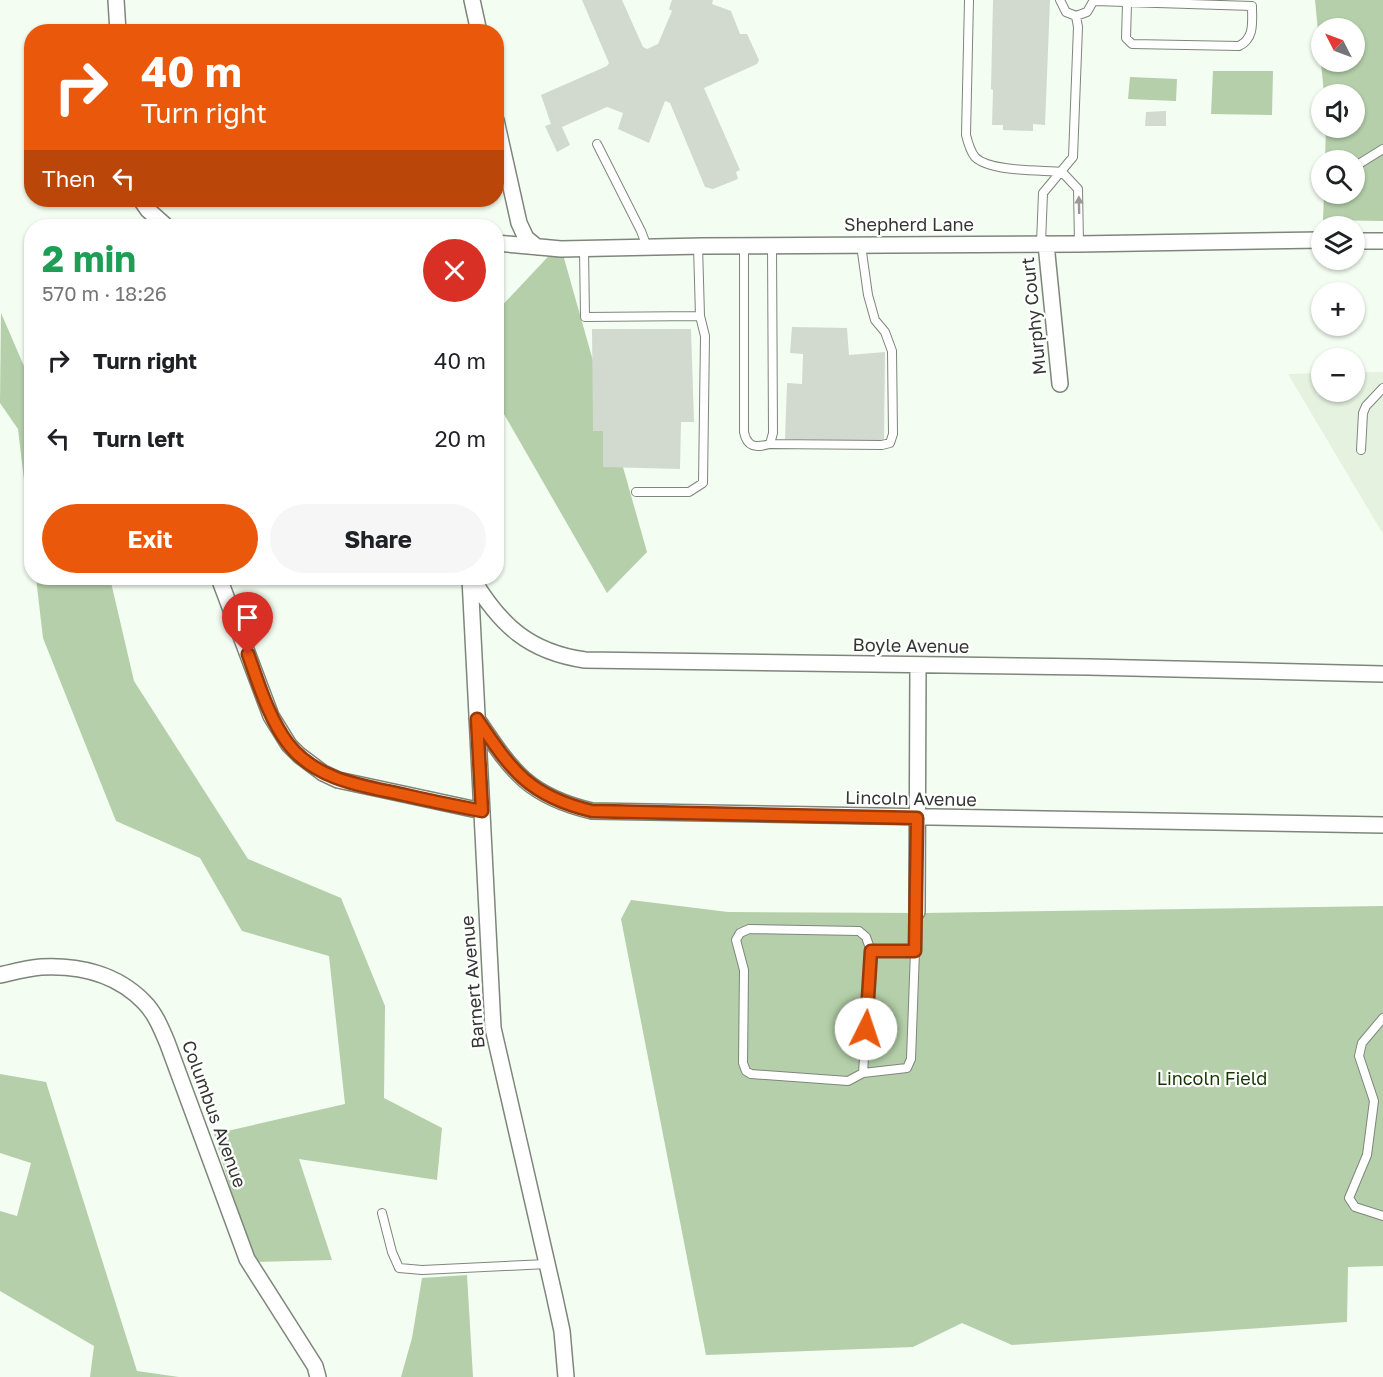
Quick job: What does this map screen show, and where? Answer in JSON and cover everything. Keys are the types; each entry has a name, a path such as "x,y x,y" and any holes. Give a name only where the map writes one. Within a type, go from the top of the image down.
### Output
{"street":[{"path":"116,0 118,24"},
{"path":"472,0 477,24"},
{"path":"504,155 519,222 526,238 537,247"},
{"path":"146,207 158,219"},
{"name":"Shepherd Lane","path":"504,244 545,249 584,249 1311,240"},
{"path":"1365,241 1383,241"},
{"name":"Murphy Court","path":"1044,243 1060,384"},
{"path":"222,585 271,716 289,745 299,755 323,773 338,780 482,811"},
{"name":"Barnert Avenue","path":"471,585 493,1028 562,1331 566,1377"},
{"name":"Boyle Avenue","path":"476,585 510,629 537,647 566,657 585,660 1383,674"},
{"path":"917,912 918,666"},
{"name":"Lincoln Avenue","path":"477,719 502,757 527,783 557,801 592,811 1383,825"},
{"name":"Columbus Avenue","path":"0,975 40,967 83,969 116,981 144,1001 159,1024 167,1042 247,1259 315,1366 318,1377"}],"lane":[{"path":"969,0 966,135 969,147 975,157 993,166 1062,172 1078,189 1079,244"},
{"path":"1060,0 1065,12 1076,16 1087,12 1094,1 1127,4 1252,3 1252,32 1245,43 1239,46 1132,44 1126,38 1127,4"},
{"path":"1044,243 1043,193 1073,158 1078,27 1076,16"},
{"path":"597,144 648,248"},
{"path":"1365,160 1383,149"},
{"path":"770,444 773,433 772,245"},
{"path":"744,246 744,432 746,441 749,444 882,445 890,443 893,434 892,351 885,332 875,320 867,295 861,245"},
{"path":"636,492 689,492 703,483 705,336 700,316 698,246"},
{"path":"584,249 585,318 700,316"},
{"path":"1361,450 1363,413 1366,406 1383,388"},
{"path":"863,1073 871,951 866,937 859,931 749,928 740,933 736,940 744,970 743,1063 746,1071 751,1074 848,1081 863,1073 906,1068 911,1059 917,912"},
{"path":"871,951 915,951"},
{"path":"1383,1018 1362,1043 1359,1056 1374,1101 1366,1155 1349,1198 1355,1207 1383,1216"},
{"path":"382,1213 392,1252 399,1268 547,1264"}],"shaded area":[{"path":"1365,372 1383,372 1383,534 1288,374 1311,373 1311,402 1365,402"}],"green space":[{"path":"1315,0 1383,0 1383,221 1365,221 1365,216 1323,216 1324,204 1365,204 1365,150 1325,150 1326,138 1365,138 1365,84 1323,84 1322,72 1365,72 1365,18 1317,18"},
{"path":"1213,71 1273,71 1272,115 1211,114"},
{"path":"1130,77 1177,79 1176,101 1128,99"},
{"path":"560,244 647,552 607,593 504,414 504,304"},
{"path":"1,313 24,366 24,480 18,429 0,403"},
{"path":"37,585 112,585 134,681 248,859 341,898 385,1006 384,1098 442,1128 437,1180 299,1159 332,1260 252,1262 214,1134 345,1104 329,956 242,931 200,858 116,821 43,638"},
{"name":"Lincoln Field","path":"631,900 728,912 925,913 1383,906 1383,1266 1348,1267 1347,1322 1012,1345 962,1323 913,1347 706,1355 621,919"},
{"path":"0,1074 46,1082 137,1371 179,1377 90,1377 94,1346 0,1291 0,1211 17,1216 31,1163 0,1153"},
{"path":"467,1275 473,1377 401,1377 412,1338 422,1278"}],"building":[{"path":"582,0 622,0 643,47 647,49 658,44 672,11 669,9 672,0 713,0 712,4 731,11 740,34 747,34 759,60 757,64 704,88 740,170 736,172 738,179 713,189 705,187 670,103 665,101 649,143 618,129 623,113 607,107 562,127 570,145 557,152 545,126 551,124 541,95 607,66 609,63"},
{"path":"993,0 1050,0 1045,125 1033,124 1033,131 1003,130 1003,125 992,125"},
{"path":"1166,111 1166,126 1145,126 1146,112"},
{"path":"792,327 847,328 849,355 885,352 884,441 785,439 787,383 802,384 803,354 790,353"},
{"path":"592,329 691,329 694,422 681,422 680,469 603,467 603,431 593,431"}],"route":[{"path":"248,654 271,716 289,745 323,773 354,784 482,811 477,719 502,757 527,783 541,794 574,807 592,811 917,818 915,951 871,951 866,1029"}]}
